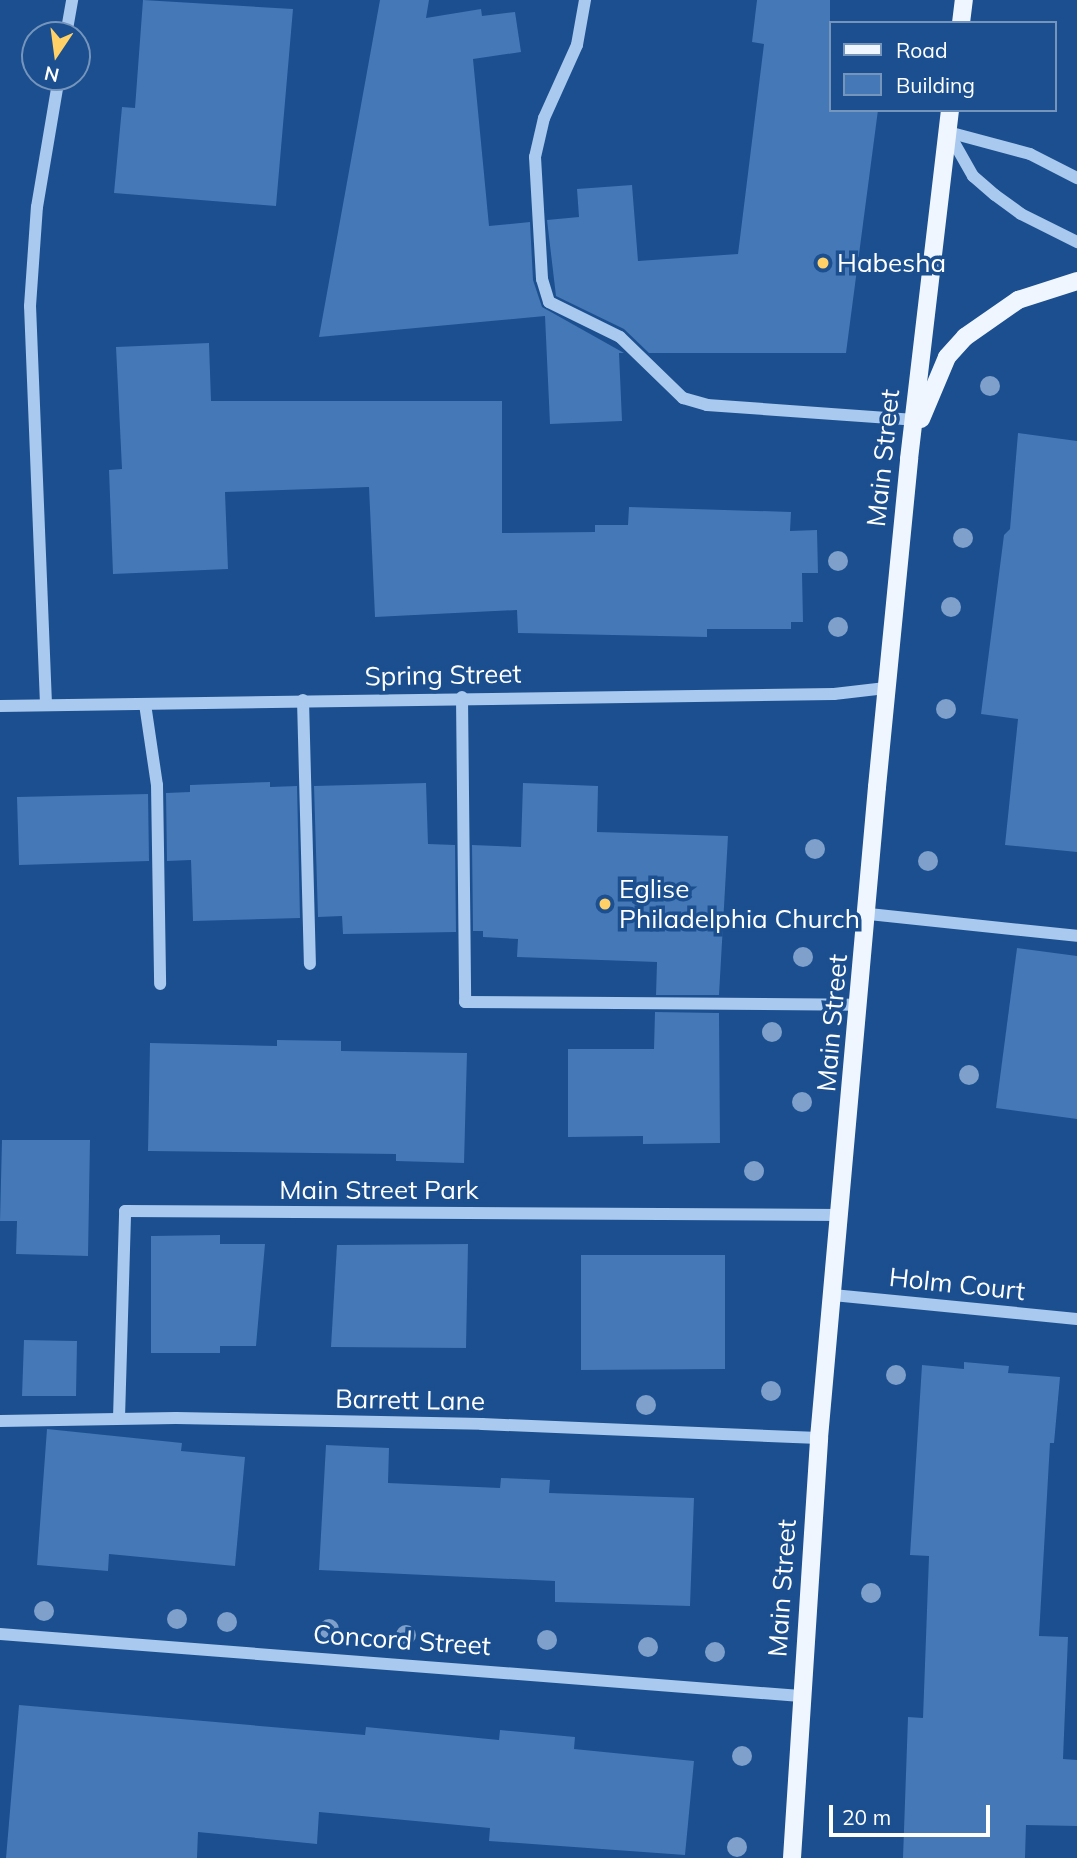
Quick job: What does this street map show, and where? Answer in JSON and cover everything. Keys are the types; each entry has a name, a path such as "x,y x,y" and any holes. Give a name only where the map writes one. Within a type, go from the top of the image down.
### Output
{"main road":[{"path":"961,21 964,0"},
{"name":"Main Street","path":"792,1858 819,1438 869,914 886,688 909,459 950,112"},
{"path":"909,459 935,380 960,341 1018,300 1077,281"}],"street":[{"path":"68,21 72,0"},
{"path":"585,0 577,44 544,118 535,158 542,279 549,302 620,337 683,398 707,405 914,420"},
{"path":"46,704 30,306 37,206 57,91"},
{"path":"948,132 1030,154 1077,178"},
{"path":"948,132 973,176 995,195 1021,214 1077,242"},
{"name":"Spring Street","path":"0,706 462,697 834,694 886,688"},
{"path":"462,697 465,1002 859,1005"},
{"path":"303,700 310,964"},
{"path":"145,704 158,785 160,984"},
{"path":"869,914 1077,936"},
{"name":"Main Street Park","path":"119,1418 125,1211 841,1215"},
{"name":"Holm Court","path":"833,1295 1077,1319"},
{"name":"Barrett Lane","path":"0,1421 119,1418 482,1424 819,1438"},
{"name":"Concord Street","path":"0,1634 801,1696"}],"building":[{"path":"143,0 293,9 276,206 114,193 122,107 135,108"},
{"path":"380,0 429,0 426,18 481,9 482,16 515,12 521,52 473,59 489,226 530,222 533,280 542,307 624,353 619,353 622,421 550,424 545,316 319,337"},
{"path":"757,0 830,0 828,112 878,112 846,353 649,353 624,329 556,296 547,220 579,217 577,189 632,185 638,261 738,254 764,44 752,42"},
{"path":"209,343 211,401 502,401 502,533 595,532 595,525 628,525 629,507 791,512 790,531 817,530 818,573 802,573 803,622 791,622 791,629 707,629 707,637 518,633 517,610 375,617 369,487 225,492 228,569 113,574 109,470 122,469 116,347"},
{"path":"1018,433 1077,441 1077,852 1005,845 1018,719 981,714 1004,535 1010,529"},
{"path":"270,782 270,787 297,786 300,918 193,921 191,860 167,861 166,793 190,792 190,785"},
{"path":"426,783 428,844 455,845 456,932 343,934 342,916 318,917 314,786"},
{"name":"Eglise Philadelphia Church","path":"523,783 598,786 597,832 728,836 719,995 656,995 657,962 517,957 518,939 483,937 483,931 473,931 472,845 521,847"},
{"path":"148,794 149,861 19,865 17,797"},
{"path":"1017,948 1077,956 1077,1119 996,1108"},
{"path":"655,1012 719,1013 720,1143 643,1144 643,1136 568,1137 568,1049 654,1049"},
{"path":"277,1040 341,1041 341,1051 467,1053 464,1163 396,1161 396,1154 148,1151 150,1043 277,1046"},
{"path":"2,1140 90,1140 88,1256 16,1254 17,1221 0,1221"},
{"path":"220,1235 220,1244 265,1244 256,1346 220,1346 220,1353 151,1353 151,1236"},
{"path":"468,1244 466,1348 331,1347 337,1245"},
{"path":"581,1255 725,1255 725,1369 581,1370"},
{"path":"24,1340 77,1341 76,1396 22,1396"},
{"path":"964,1362 1009,1366 1008,1373 1060,1377 1054,1443 1050,1443 1039,1636 1068,1637 1063,1759 1077,1760 1077,1826 1026,1825 1025,1858 903,1858 908,1717 923,1718 929,1556 910,1555 922,1365 964,1369"},
{"path":"47,1429 182,1443 181,1451 245,1457 235,1566 109,1554 108,1571 37,1565"},
{"path":"326,1445 389,1448 388,1483 500,1488 501,1478 550,1480 549,1493 694,1498 690,1606 555,1602 555,1581 319,1570"},
{"path":"19,1705 365,1735 366,1727 499,1740 500,1730 575,1737 574,1749 694,1761 685,1855 489,1841 490,1828 319,1812 317,1844 198,1832 197,1858 6,1858"}],"place":[{"name":"Habesha","path":"823,263"},
{"name":"Eglise Philadelphia Church","path":"605,904"}]}
